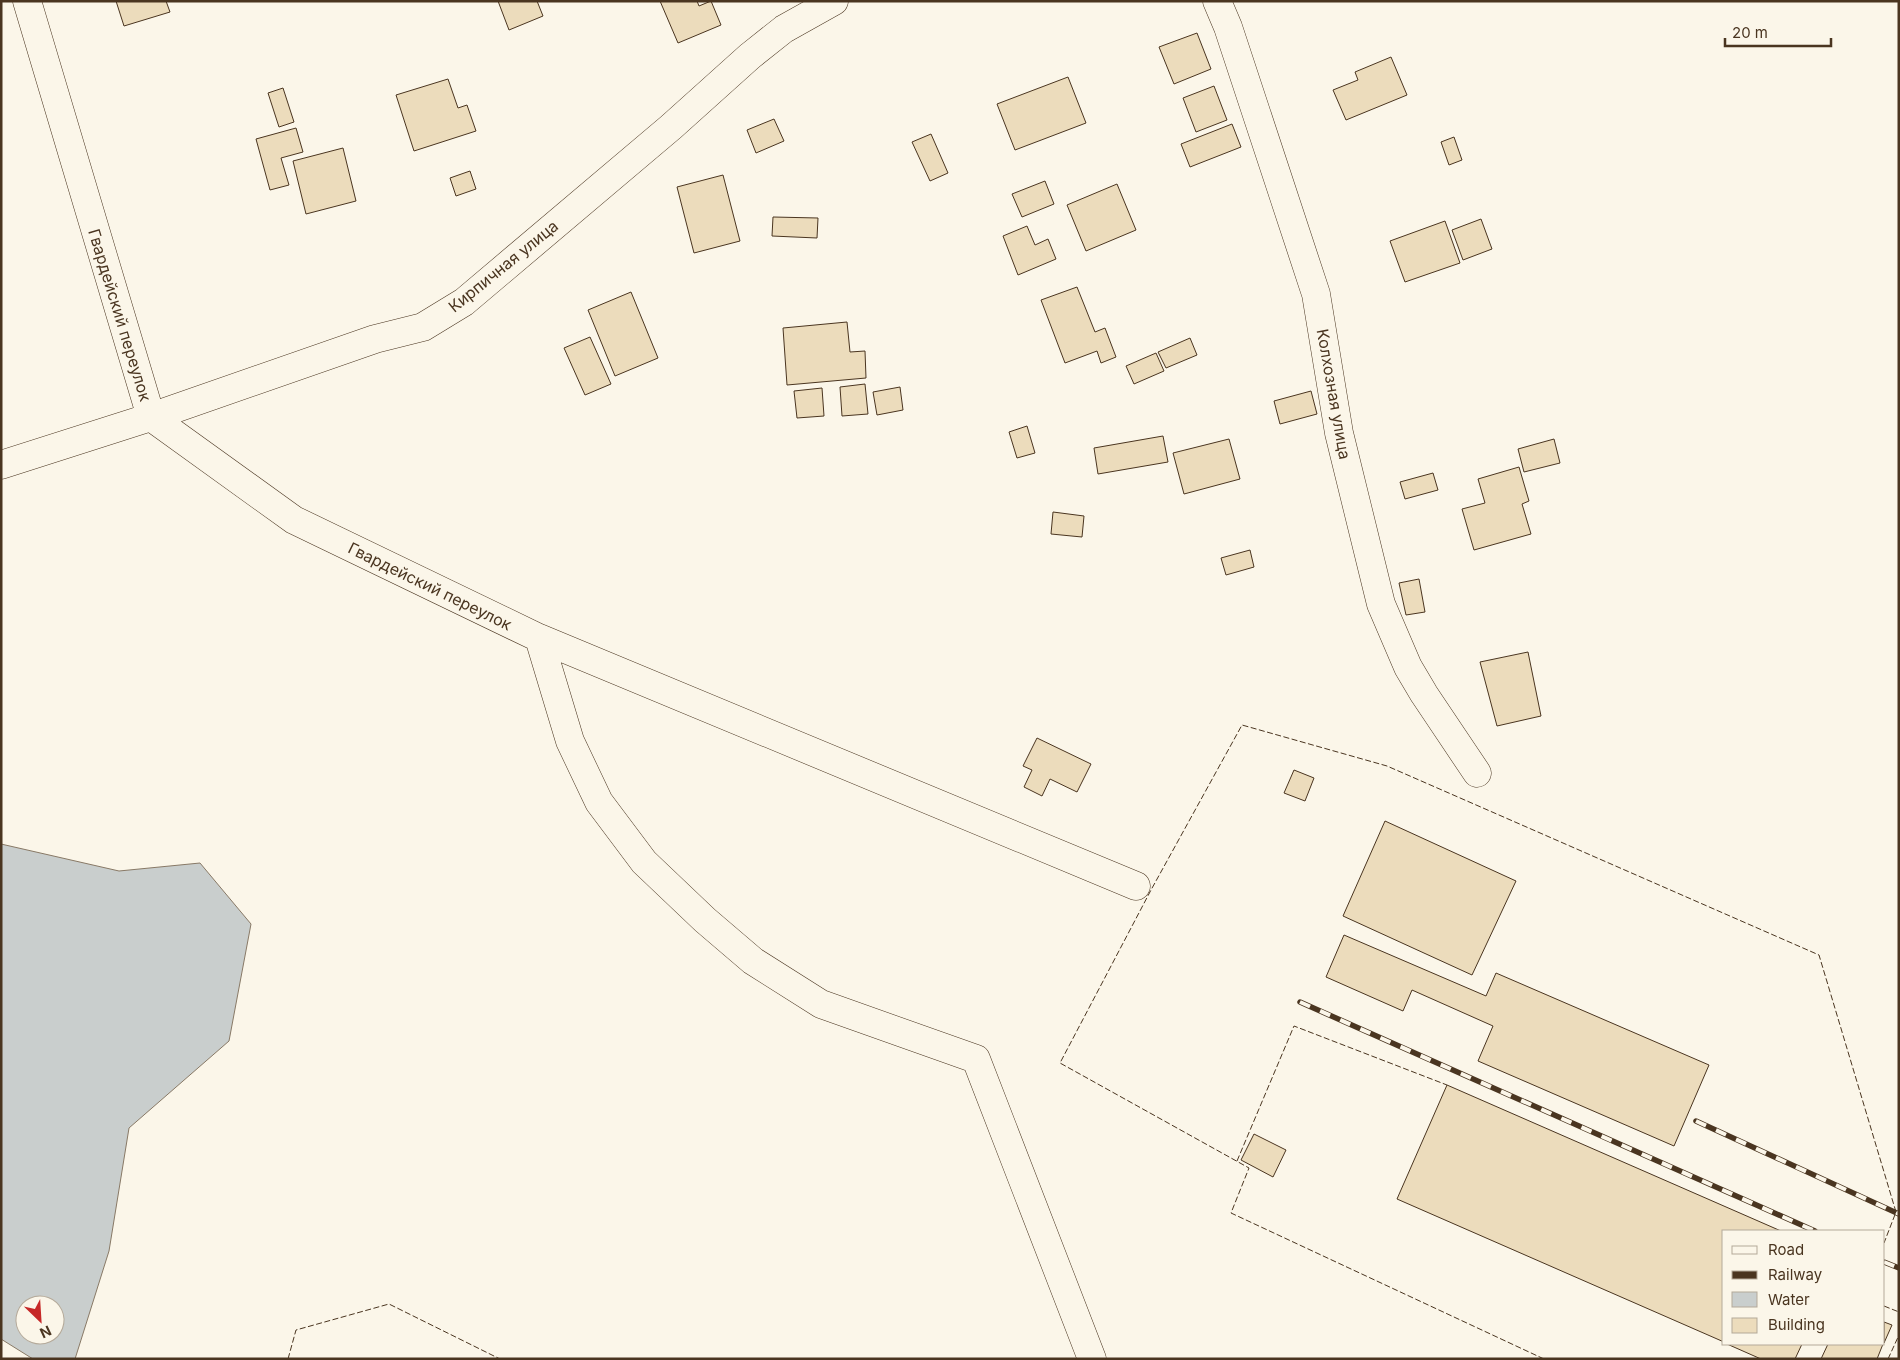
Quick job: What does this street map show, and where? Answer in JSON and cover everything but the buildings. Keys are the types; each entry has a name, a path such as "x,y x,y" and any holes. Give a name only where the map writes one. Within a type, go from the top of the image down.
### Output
{"street":[{"name":"Гвардейский переулок","path":"27,1 151,417 294,520 539,638 1136,886"},
{"name":"Кирпичная улица","path":"1,465 151,417 375,339 423,327 464,302 671,127 757,50 784,29 834,1"},
{"name":"Колхозная улица","path":"1216,1 1228,27 1316,294 1339,433 1381,604 1408,667 1477,773"},
{"path":"539,638 574,750 599,802 644,862 705,920 753,961 821,1004 976,1060 1092,1359"}],"water":[{"path":"1,844 119,871 200,863 251,924 229,1041 129,1128 109,1251 75,1359 33,1359 1,1339"}],"railway":[{"path":"1300,1002 1813,1230"},
{"path":"1696,1121 1899,1214"},
{"path":"1885,1262 1899,1268"}],"fence":[{"path":"1544,1359 1231,1213 1249,1168 1060,1063 1151,890 1242,725 1387,766 1819,955 1896,1212 1885,1240"},
{"path":"1237,1161 1294,1026 1447,1085"},
{"path":"288,1359 296,1330 389,1304 500,1359"},
{"path":"1885,1306 1899,1312"},
{"path":"1888,1359 1899,1335"}]}
